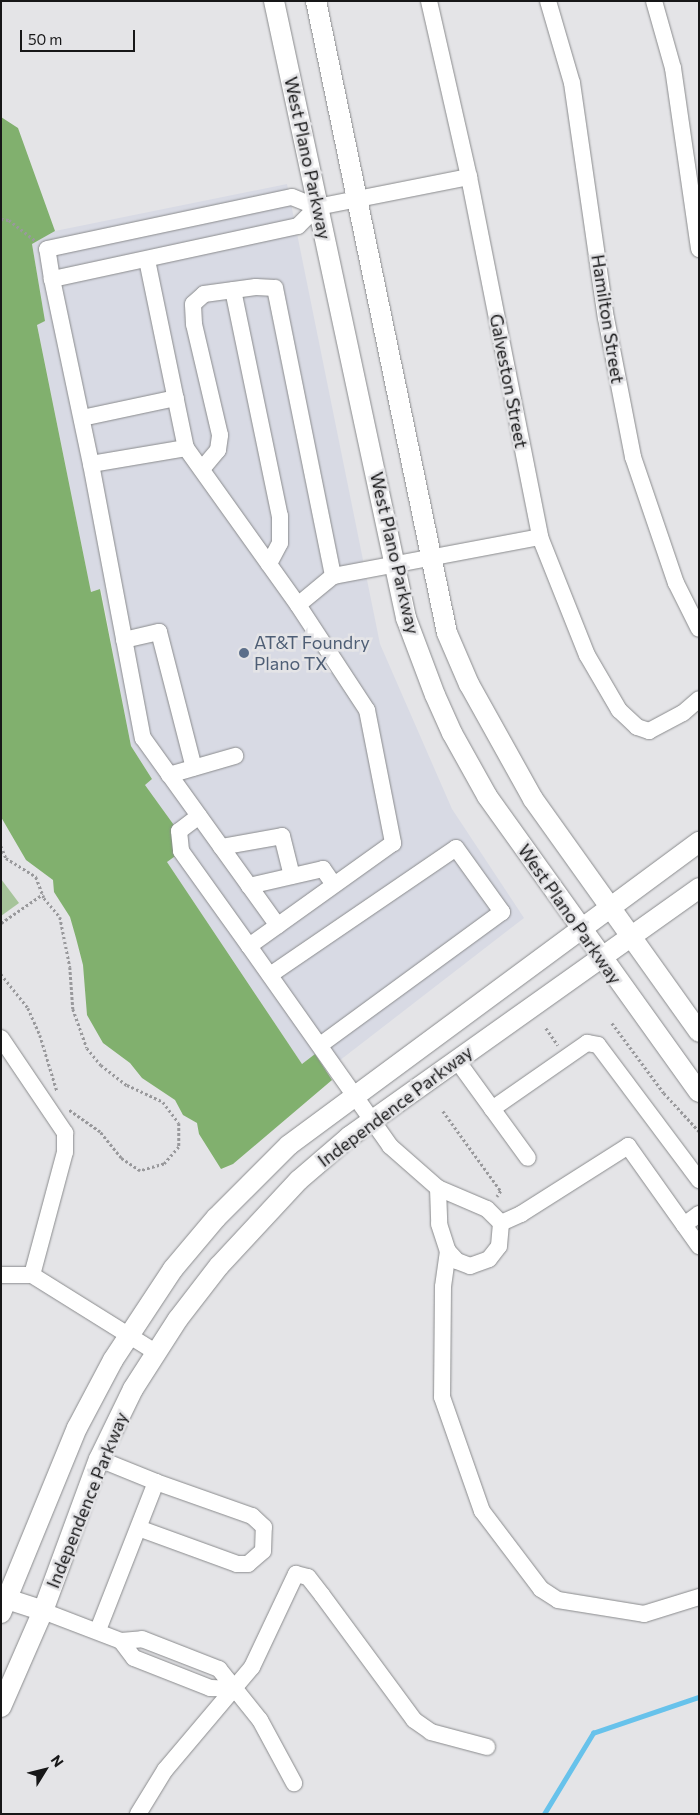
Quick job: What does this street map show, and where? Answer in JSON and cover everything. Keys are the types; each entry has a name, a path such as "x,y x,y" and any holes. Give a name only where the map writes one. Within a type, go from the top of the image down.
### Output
{"main road":[{"name":"West Plano Parkway","path":"274,1 406,618 452,733 487,796 601,958 699,1092"},
{"name":"West Plano Parkway","path":"316,1 365,199 439,557 447,633 469,684 533,799 699,1032"},
{"name":"Independence Parkway","path":"3,1603 77,1428 128,1334 173,1269 216,1218 289,1144 699,842"},
{"name":"Independence Parkway","path":"1,1707 43,1611 99,1459 133,1389 155,1352 219,1266 299,1180 372,1120 699,888"},
{"path":"3,1603 43,1611"}],"street":[{"name":"Galveston Street","path":"429,1 469,176 540,537 587,655 619,710 637,727 650,731 683,713 699,699"},
{"name":"Hamilton Street","path":"548,1 572,83 606,318 633,457 676,584 699,629"},
{"path":"654,1 672,68 699,249"},
{"path":"278,926 143,738 82,418 47,249 292,197 317,207 365,199 469,176"},
{"path":"52,279 298,226 317,207"},
{"path":"147,260 186,448 298,605 367,710 393,843 249,946"},
{"path":"202,469 218,450 220,435 194,324 193,304 204,294 233,290 275,288 280,299 332,576"},
{"path":"233,290 280,516 280,543 269,564"},
{"path":"82,418 176,398"},
{"path":"91,464 186,448"},
{"path":"298,605 332,576 540,537"},
{"path":"124,640 159,632 194,768"},
{"path":"169,775 235,756"},
{"path":"198,816 179,831 181,851 356,1095 390,1146 438,1188 487,1209 501,1223 499,1246 489,1259 470,1266 458,1261 448,1251"},
{"path":"221,847 282,836 292,876"},
{"path":"270,975 456,848 502,912 320,1045"},
{"path":"249,886 323,869 334,885"},
{"path":"1,1038 65,1133 65,1152 32,1275"},
{"path":"492,1109 587,1043 598,1044 699,1180"},
{"path":"456,1059 528,1158"},
{"path":"501,1223 521,1214 628,1146 699,1246"},
{"path":"438,1188 439,1224 448,1251 444,1287 442,1397 482,1511 541,1589 558,1600 644,1614 699,1597"},
{"path":"439,1224 448,1208 469,1201"},
{"path":"684,1225 699,1214"},
{"path":"1,1275 32,1275 155,1352"},
{"path":"99,1459 156,1482 252,1516 264,1527 263,1551 248,1564 237,1564 141,1529"},
{"path":"98,1630 141,1529 156,1482"},
{"path":"138,1814 165,1770 252,1668 296,1574 308,1577 322,1594 414,1720 431,1732 487,1746"},
{"path":"43,1611 98,1630 121,1641 134,1658 210,1688 234,1689 260,1720 294,1783"}],"path":[{"path":"1,218 9,220 47,249"},
{"path":"1,846 6,858 36,877 44,894 60,917 70,967 73,1008 87,1048 101,1065 127,1085 163,1102 179,1123 179,1147 164,1164 140,1170 121,1158 100,1132 63,1105"},
{"path":"1,923 44,894"},
{"path":"1,974 28,1008 40,1034 59,1096"},
{"path":"612,1023 664,1093 699,1131"},
{"path":"546,1028 560,1048"},
{"path":"443,1111 501,1191 494,1202"}],"shaded area":[{"path":"287,184 380,644 452,809 524,918 326,1071 315,1054 302,1064 167,862 189,846 145,785 152,779 131,746 101,589 91,592 37,324 45,321 32,244 55,231"}],"green space":[{"path":"1,117 18,128 55,231 32,244 45,321 37,325 91,592 100,589 131,746 152,779 145,785 189,846 167,862 302,1064 315,1054 332,1080 233,1164 221,1169 199,1134 197,1123 183,1115 175,1100 142,1078 130,1063 103,1043 87,1015 83,965 70,917 54,892 53,880 26,860 1,817"},
{"path":"1,879 19,903 1,916"}],"waterway":[{"path":"544,1814 593,1733 699,1697"}],"place":[{"name":"AT&T Foundry Plano TX","path":"244,653"}]}
